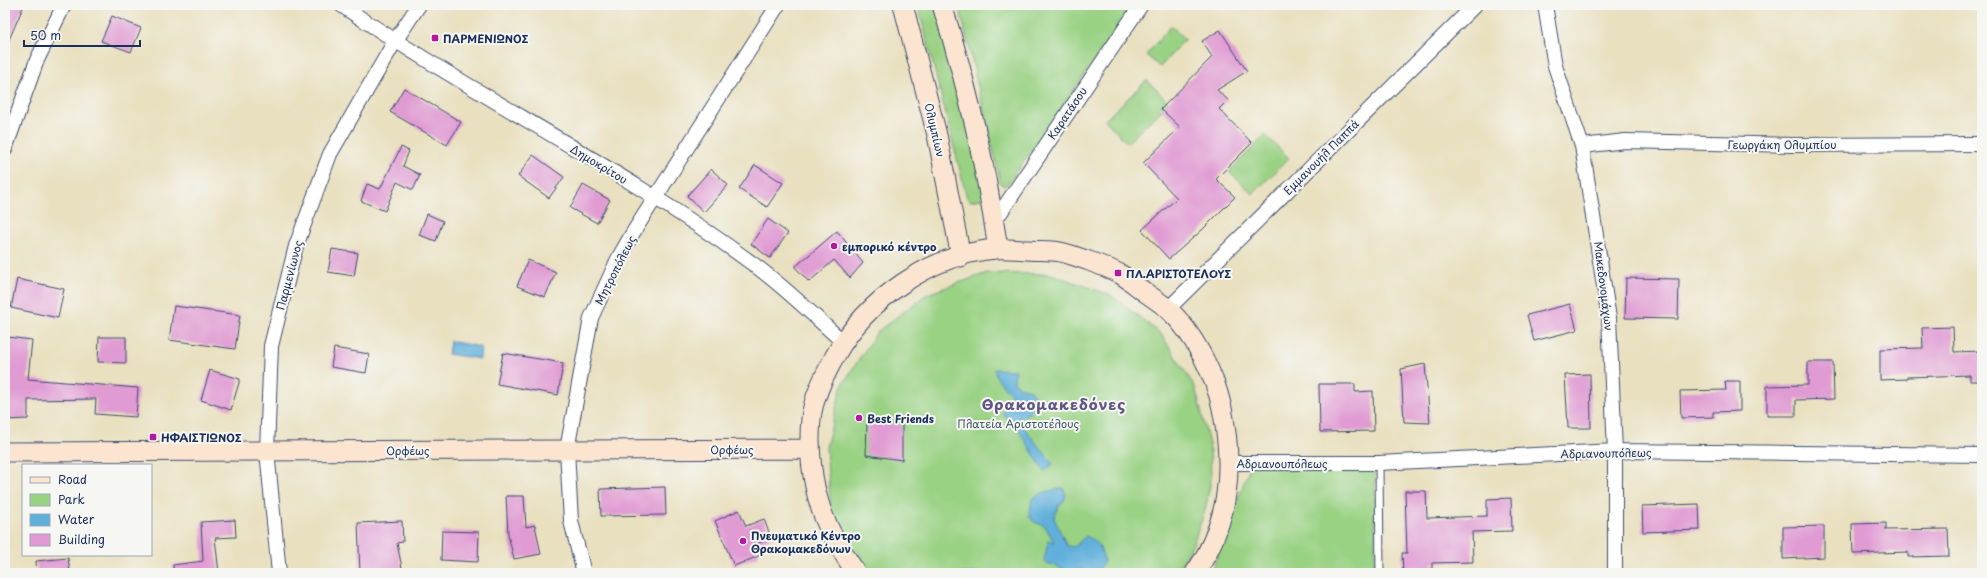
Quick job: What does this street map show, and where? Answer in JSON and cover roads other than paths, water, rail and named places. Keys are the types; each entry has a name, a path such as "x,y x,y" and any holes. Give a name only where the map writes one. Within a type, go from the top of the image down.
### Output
{"street":[{"path":"5,150 37,60 64,5"},
{"name":"Δημοκρίτου","path":"341,5 395,41 656,198 754,265 843,342"},
{"name":"Παρμενίωνος","path":"278,573 267,451 271,346 296,246 330,154 395,41 419,5"},
{"name":"Μητροπόλεως","path":"584,573 572,521 567,450 591,318 619,257 778,5"},
{"name":"Ολυμπίων","path":"903,5 937,135 961,257"},
{"path":"942,5 979,147 998,249"},
{"name":"Καρατάσου","path":"994,222 1140,5"},
{"name":"Εμμανουήλ Παππά","path":"1168,309 1475,5"},
{"name":"Μακεδονομάχων","path":"1545,5 1555,66 1582,146 1609,318 1616,451 1616,573"},
{"name":"Γεωργάκη Ολυμπίου","path":"1582,146 1625,141 1791,145 1982,144"},
{"path":"856,573 821,510 810,449 811,417 824,376 843,342 855,325 878,301 919,273 961,257 998,249 1060,252 1118,273 1168,309 1186,330 1212,376 1225,423 1230,463 1226,505 1207,556 1195,573"},
{"name":"Ορφέως","path":"5,452 810,449"},
{"name":"Αδριανουπόλεως","path":"1230,463 1379,463 1616,451 1982,455"}],"lane":[{"path":"1379,463 1380,573"}],"water":[{"path":"450,341 481,347 480,359 448,354"},
{"path":"994,369 1015,370 1014,381 1018,387 1030,390 1037,399 1031,412 1017,419 1053,464 1044,471 1017,427 1002,413 1017,402 997,378"},
{"path":"1063,488 1066,494 1064,501 1059,505 1054,518 1067,546 1074,547 1086,536 1097,543 1101,550 1104,563 1097,571 1086,573 1082,568 1076,573 1044,562 1048,540 1054,542 1045,526 1034,522 1029,516 1032,499 1042,493"}],"place":[{"name":"ΠΑΡΜΕΝΙΩΝΟΣ","path":"435,38"},
{"name":"εμπορικό κέντρο","path":"834,246"},
{"name":"ΠΛ.ΑΡΙΣΤΟΤΕΛΟΥΣ","path":"1118,273"},
{"name":"Best Friends","path":"859,418"},
{"name":"ΗΦΑΙΣΤΙΩΝΟΣ","path":"153,437"},
{"name":"Πνευματικό Κέντρο Θρακομακεδόνων","path":"743,541"}],"district":[{"name":"Θρακομακεδόνες","path":"1054,403"}],"park label":[{"name":"Πλατεία Αριστοτέλους","path":"1018,423"}]}
